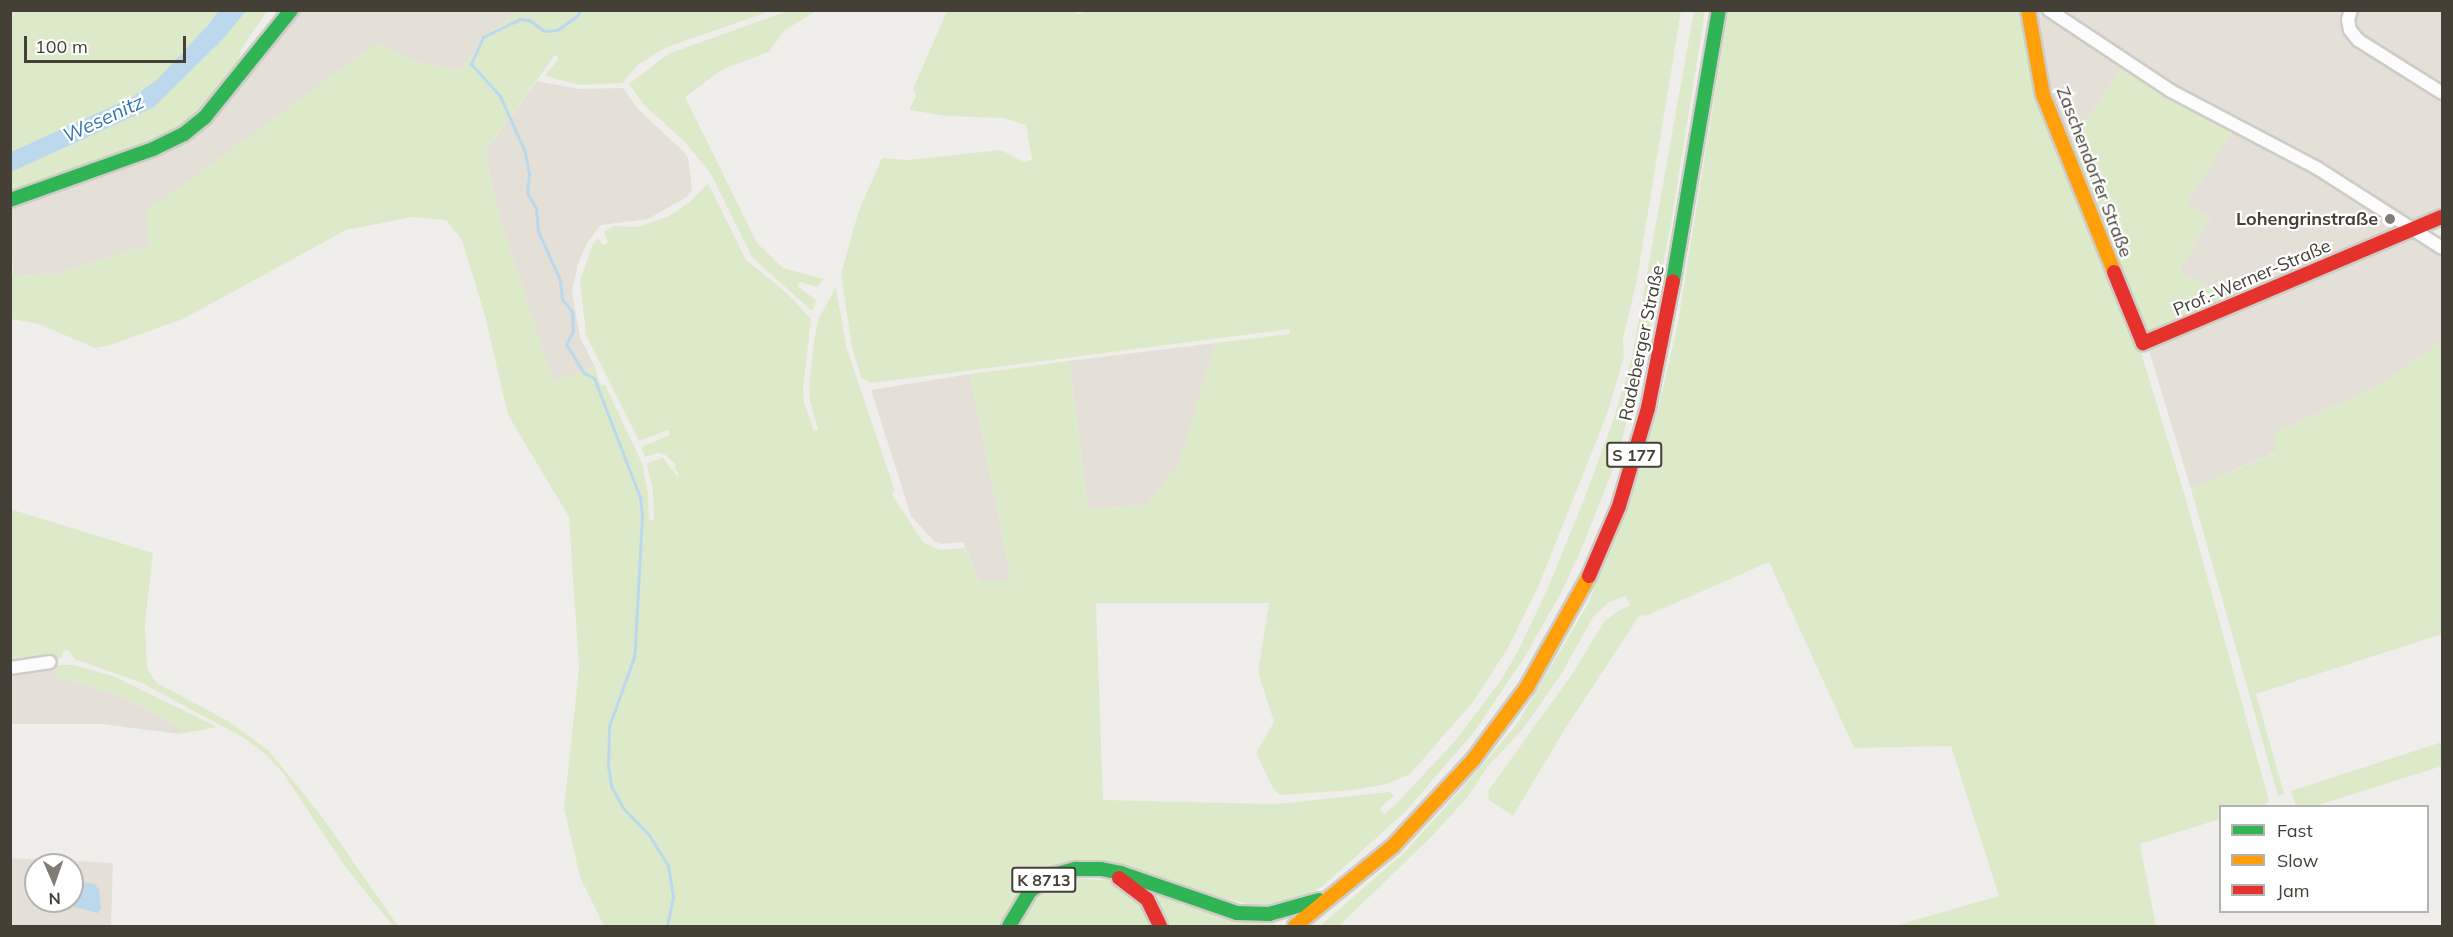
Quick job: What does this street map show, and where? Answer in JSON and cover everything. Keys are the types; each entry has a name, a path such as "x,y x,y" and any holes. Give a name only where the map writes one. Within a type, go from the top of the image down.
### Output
{"main road":[{"path":"10,200 153,148 184,134 205,117 291,10"},
{"name":"Radeberger Straße","path":"1342,890 1393,846 1429,810 1494,734 1527,687 1578,600 1619,506 1648,408 1666,327 1719,10"},
{"name":"Zaschendorfer Straße","path":"2028,10 2043,95 2143,343"},
{"name":"Prof.-Werner-Straße","path":"2143,343 2442,217"},
{"path":"1101,869 1143,879 1221,909 1256,915 1300,907 1342,890"},
{"path":"1101,869 1123,880 1147,899 1160,927"},
{"name":"K 8713","path":"1009,927 1022,902 1040,883 1063,871 1101,869"},
{"name":"S 177","path":"1295,927 1342,890"},
{"path":"1305,927 1320,907"}],"street":[{"path":"2049,10 2171,91 2317,168 2415,229 2442,249"},
{"path":"2352,10 2348,20 2350,30 2358,40 2442,93"},
{"path":"10,668 50,662"}],"shaded area":[{"path":"293,11 518,11 489,33 460,71 419,62 377,43 149,245 58,274 13,276 10,204 155,152"},
{"path":"2033,11 2040,11 2122,66 2068,149 2046,94"},
{"path":"2056,11 2442,11 2442,212 2420,220 2406,219 2168,82"},
{"path":"537,81 579,89 623,88 638,109 684,152 688,158 692,189 687,197 648,219 601,225 587,243 578,264 572,292 580,337 595,367 553,382 500,221 485,151"},
{"path":"2233,129 2315,172 2401,225 2232,301 2179,271 2210,218 2186,204"},
{"path":"2412,235 2442,255 2442,344 2378,386 2275,433 2276,452 2191,489 2148,347"},
{"path":"1216,343 1179,463 1146,506 1088,509 1069,361"},
{"path":"970,374 1012,581 979,581 963,542 942,544 934,541 911,516 871,390"},
{"path":"54,665 55,676 120,696 157,714 182,730 180,734 102,724 11,724 10,671"},
{"path":"11,858 24,859 24,913 84,913 84,862 113,863 111,926 11,926"}],"green space":[{"path":"1068,10 1079,14 1088,10 1681,11 1637,279 1623,339 1624,357 1607,414 1539,585 1508,648 1473,702 1410,774 1387,784 1354,790 1280,795 1274,790 1256,753 1274,722 1258,672 1269,603 1096,603 1103,800 1276,804 1390,792 1394,796 1380,808 1384,814 1455,741 1499,683 1517,653 1548,588 1583,502 1613,421 1632,357 1694,11 1705,11 1671,224 1651,325 1618,456 1584,543 1563,589 1524,658 1474,732 1405,812 1323,886 1297,901 1260,907 1077,862 1004,926 604,926 580,877 564,808 579,669 569,517 508,415 485,316 462,240 446,220 413,217 346,230 183,319 110,345 95,348 39,324 11,319 10,271 13,276 58,274 149,245 145,212 377,43 419,62 460,71 489,33 518,11 771,11 667,47 639,64 622,83 580,85 545,76 559,58 555,55 485,151 500,221 553,381 595,367 601,386 605,385 642,463 648,494 649,520 654,520 653,492 647,463 663,458 677,476 679,475 674,467 676,465 666,455 657,453 645,457 641,447 670,435 668,430 639,441 586,335 580,280 593,244 598,238 603,245 608,243 604,231 615,226 638,227 669,216 690,202 708,183 746,260 787,293 811,319 803,389 804,402 814,431 818,430 810,401 809,383 814,342 818,320 836,287 846,346 895,491 892,495 923,542 940,550 965,548 979,581 1012,581 970,374 1069,361 1088,509 1146,506 1179,462 1216,343 1289,334 1290,329 872,383 861,378 852,347 841,274 858,213 882,158 908,160 1001,150 1024,162 1032,160 1026,125 1003,118 947,116 909,110 916,96 913,89 947,11"},
{"path":"11,11 267,11 240,51 241,66 182,130 11,194 10,172 77,142 77,123 11,152"},
{"path":"788,11 816,11 784,31 769,52 723,69 685,97 757,243 783,268 824,279 817,287 800,282 797,286 816,300 812,311 752,257 711,174 685,142 644,105 629,84 668,54"},
{"path":"1728,11 2024,11 2041,96 2137,339 2184,493 2269,801 2264,805 2219,805 2219,819 2140,844 2156,926 1894,926 1999,896 1951,746 1854,748 1769,562 1648,615 1639,616 1565,729 1513,816 1489,800 1488,791 1572,674 1604,622 1618,611 1631,605 1625,596 1609,602 1593,617 1562,673 1523,729 1488,766 1467,798 1430,838 1339,926 1320,926 1405,852 1518,722 1589,602 1658,409 1677,328"},
{"path":"2122,66 2162,93 2233,129 2186,204 2210,218 2179,271 2232,301 2146,337 2068,149"},
{"path":"2437,344 2442,344 2442,634 2256,694 2284,794 2278,796 2191,489 2275,453 2275,433 2378,386"},
{"path":"10,509 153,553 145,623 147,669 157,683 228,721 268,750 320,814 398,926 393,926 344,865 283,773 265,754 244,738 142,683 75,659 68,650 63,651 62,658 11,665"},
{"path":"54,665 75,665 113,676 217,727 180,734 181,729 120,696 55,676"},
{"path":"2442,742 2442,766 2318,805 2296,805 2291,791"},
{"path":"1065,878 1111,880 1138,901 1151,926 1019,926 1029,905"},
{"path":"1141,884 1265,923 1277,924 1273,926 1168,926"}],"water":[{"name":"Wesenitz","path":"219,10 246,11 224,38 154,107 11,172 11,152 131,98 157,80"},
{"path":"84,882 95,884 99,890 101,909 98,913 84,910"}],"waterway":[{"path":"580,10 577,16 557,30 544,31 529,20 520,19 483,37 471,64 500,96 525,152 529,174 527,193 536,208 538,231 560,280 562,299 572,312 573,331 566,344 584,373 594,378 640,497 642,516 634,657 609,726 608,766 611,786 623,808 649,835 668,865 673,897 667,926"}],"traffic: fast":[{"path":"10,200 153,149 184,134 205,117 291,10"},
{"path":"1673,281 1719,10"},
{"path":"1009,926 1030,891 1053,875 1076,869 1101,869 1121,873 1237,913 1269,914 1319,900"}],"traffic: slow":[{"path":"2028,10 2043,95 2114,272"},
{"path":"1295,926 1393,846 1473,760 1527,687 1589,576"}],"traffic: jam":[{"path":"2114,272 2143,343 2442,217"},
{"path":"1589,576 1619,506 1648,408 1673,281"},
{"path":"1119,878 1147,899 1160,926"}],"place":[{"name":"Lohengrinstraße","path":"2390,219"}]}
